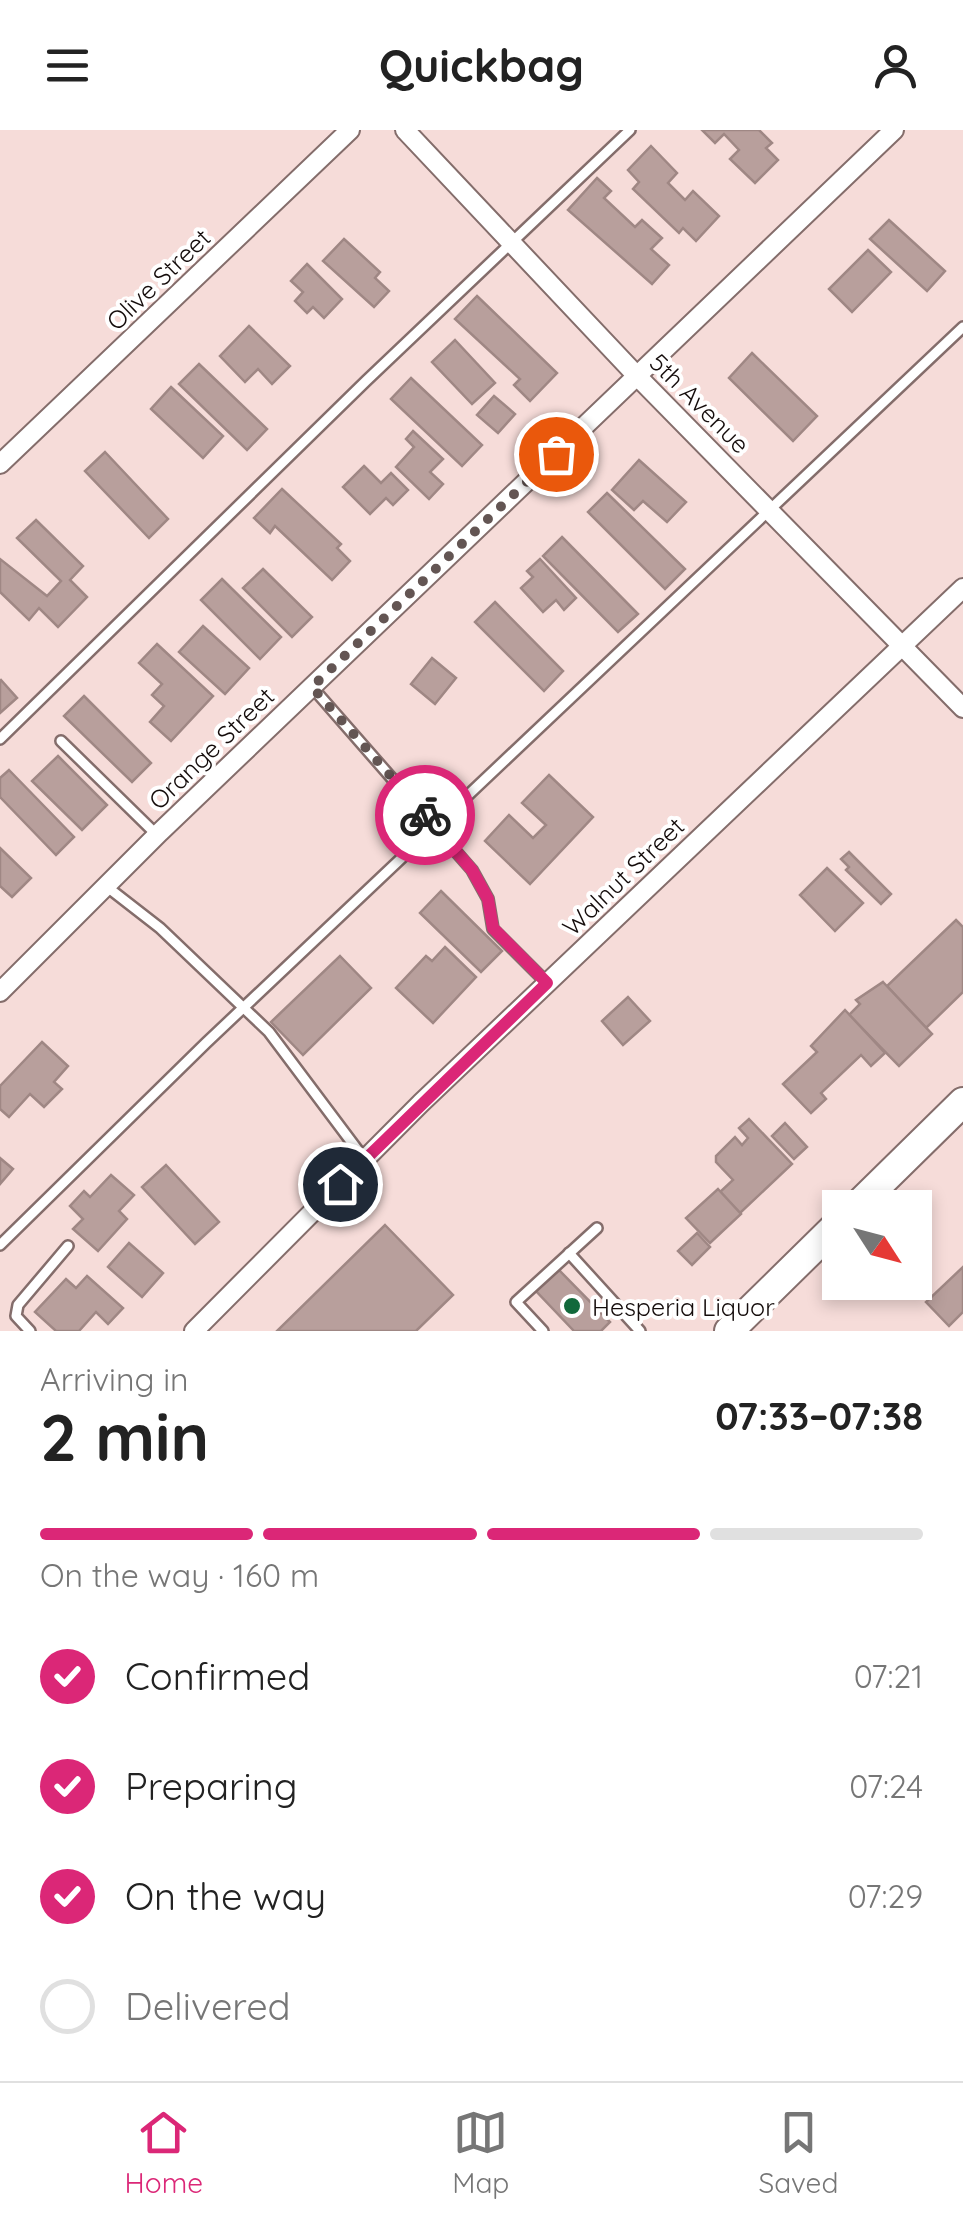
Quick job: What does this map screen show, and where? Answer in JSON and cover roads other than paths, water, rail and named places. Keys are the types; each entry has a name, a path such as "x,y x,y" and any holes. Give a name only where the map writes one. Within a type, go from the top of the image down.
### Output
{"main road":[{"path":"873,1190 963,1102"},
{"path":"728,1331 822,1240"}],"street":[{"name":"Olive Street","path":"0,464 350,130"},
{"name":"5th Avenue","path":"406,130 637,376 963,708"},
{"name":"Orange Street","path":"0,992 157,835 894,130"},
{"name":"Walnut Street","path":"194,1331 547,983 963,588"}],"lane":[{"path":"0,739 366,380 630,130"},
{"path":"0,1245 243,1009 963,327"},
{"path":"312,687 472,870 488,899 493,928 547,983"},
{"path":"61,741 157,835"},
{"path":"106,886 124,904 160,928 269,1032 364,1160"},
{"path":"542,1331 516,1302 596,1228"},
{"path":"30,1331 16,1316 18,1305 68,1246"},
{"path":"569,1253 640,1331"}],"place":[{"name":"Hesperia Liquor","path":"572,1306"}]}
